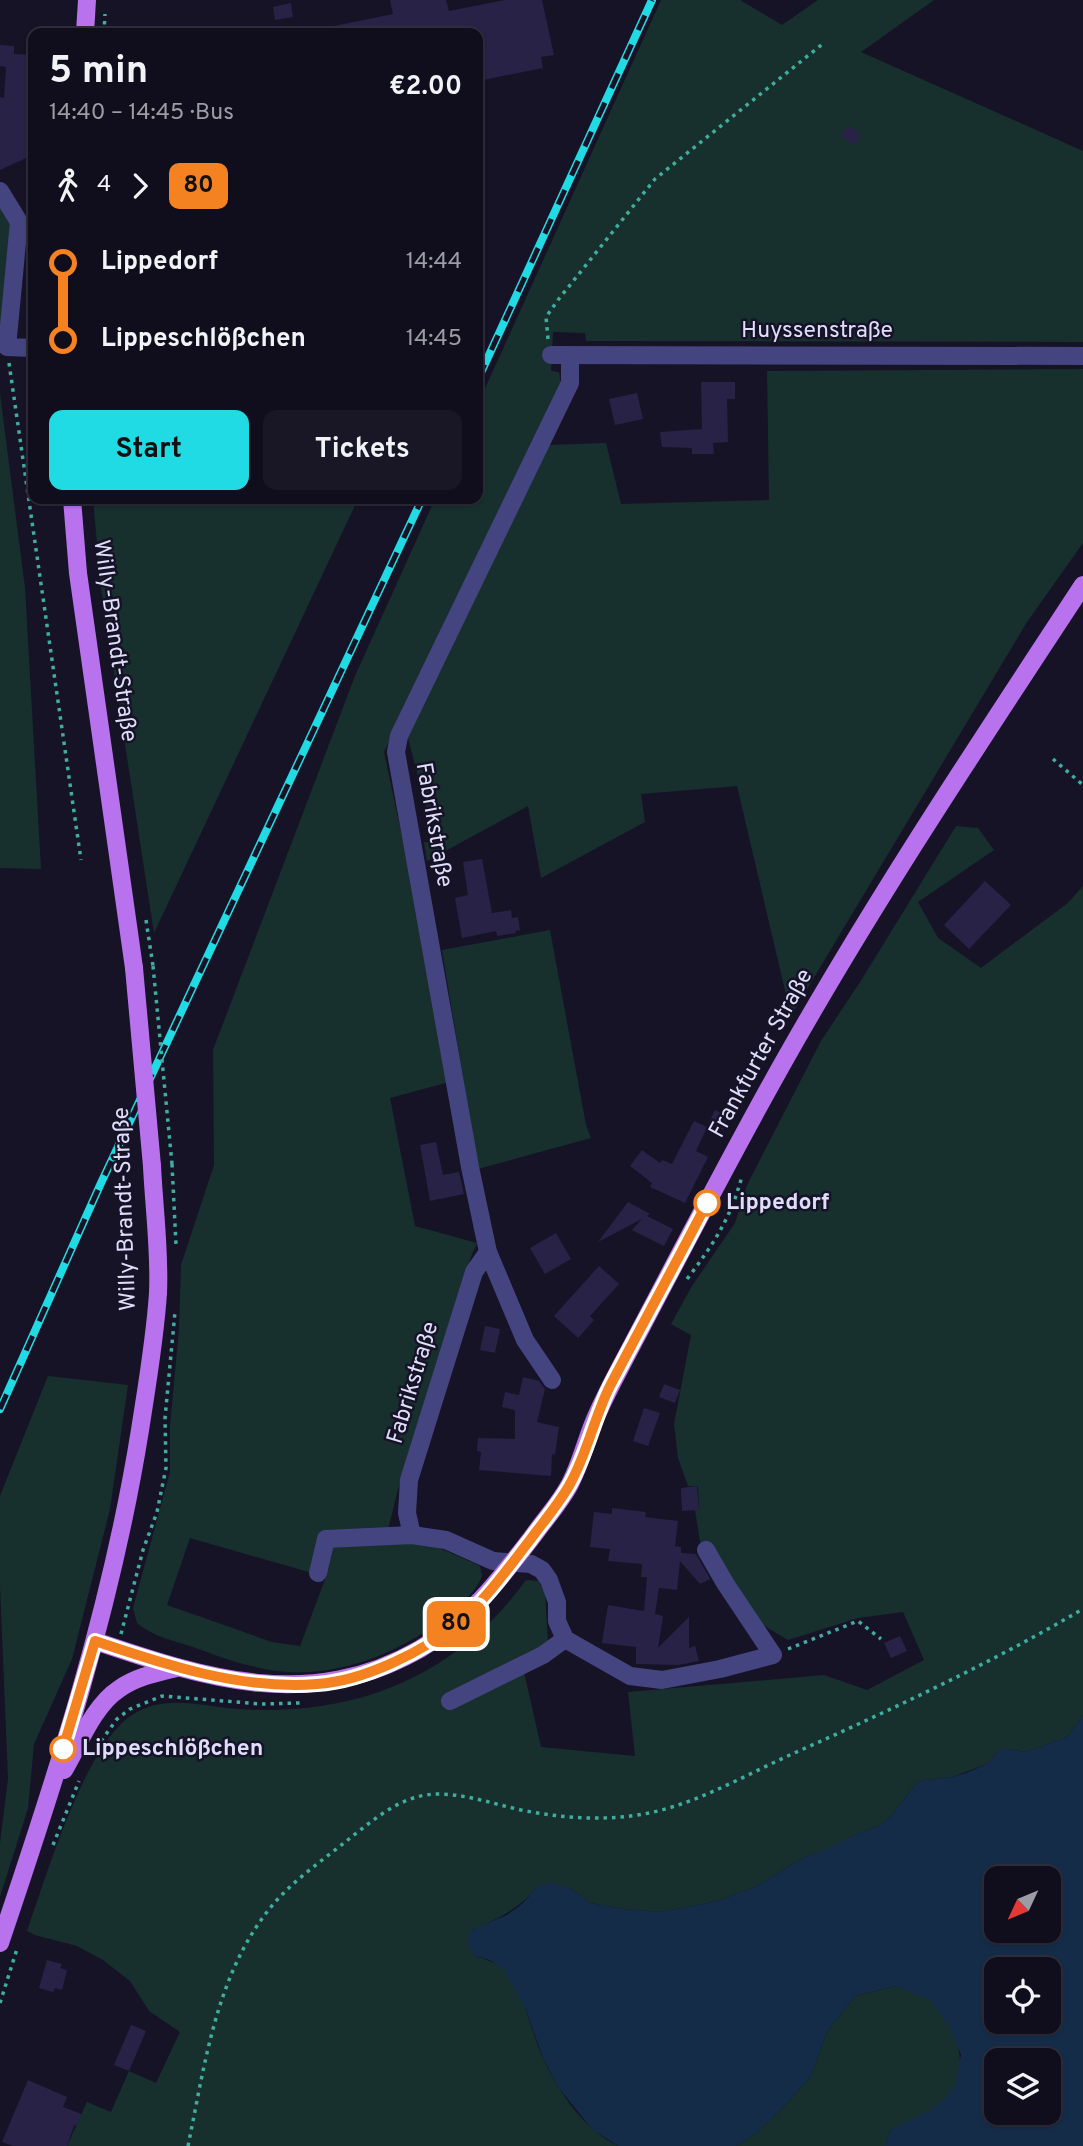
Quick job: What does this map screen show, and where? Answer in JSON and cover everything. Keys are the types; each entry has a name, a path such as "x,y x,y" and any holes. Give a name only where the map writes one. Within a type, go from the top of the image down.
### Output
{"main road":[{"path":"85,28 87,0"},
{"name":"Willy-Brandt-Straße","path":"0,1943 53,1788 117,1556 149,1376 158,1292 152,1166 134,968 78,573 72,504"},
{"name":"Frankfurter Straße","path":"95,1641 176,1668 227,1679 291,1685 320,1684 376,1670 422,1648 460,1622 513,1562 571,1483 594,1422 618,1372 782,1063 861,927 1083,585"},
{"path":"53,1788 99,1710 117,1690 136,1679 176,1668"}],"street":[{"path":"0,191 19,222 7,347 28,348"},
{"name":"Huyssenstraße","path":"551,355 1083,356"},
{"name":"Fabrikstraße","path":"552,1380 525,1340 488,1252 470,1167 396,752 400,736 570,383 569,355"},
{"name":"Fabrikstraße","path":"412,1535 407,1513 410,1480 474,1272 488,1252"},
{"path":"318,1573 326,1539 412,1535 446,1540 493,1561 531,1564 542,1570 549,1580 556,1602 557,1621 565,1639 630,1676 662,1680 773,1655 706,1550"},
{"path":"450,1702 543,1655 565,1639"}],"path":[{"path":"551,355 546,317 655,179 825,42"},
{"path":"7,347 28,495"},
{"path":"29,504 80,860"},
{"path":"1054,759 1083,785"},
{"path":"153,966 172,1164"},
{"path":"188,2146 223,1998 234,1964 252,1932 272,1905 299,1879 372,1821 397,1805 414,1797 438,1794 468,1796 567,1818 609,1820 662,1810 701,1797 864,1723 1002,1655 1083,1609"},
{"path":"773,1655 858,1621 881,1639"},
{"path":"98,1746 117,1719 130,1709"},
{"path":"49,1853 82,1775"},
{"path":"0,2003 20,1940"}],"green space":[{"path":"661,0 740,0 782,25 818,0 934,0 861,52 1083,151 1083,342 586,341 585,333 553,332 551,371 559,372 561,385 384,752 449,1082 390,1098 415,1226 477,1243 398,1489 388,1530 410,1543 435,1546 476,1564 480,1566 482,1576 471,1594 460,1605 409,1642 351,1665 330,1670 289,1672 230,1660 157,1635 137,1623 133,1608 170,1472 170,1426 179,1329 181,1265 214,1165 213,1050 355,676 433,504 483,504 483,393","holes":["190,1538 326,1577 300,1646 272,1642 167,1605"]},
{"path":"0,207 15,230 0,340"},
{"path":"1083,369 1083,543 1027,622 791,1016 737,786 641,794 645,822 541,878 528,806 427,861 424,842 436,839 441,829 428,814 408,738 549,445 606,443 621,504 769,500 767,371"},
{"path":"0,394 25,588 41,869 0,868"},
{"path":"93,504 356,504 154,933 101,588"},
{"path":"956,826 978,828 994,850 918,902 938,938 981,968 1068,903 1083,886 1083,1715 1069,1735 1062,1739 1025,1752 1010,1749 997,1752 987,1764 952,1777 924,1780 916,1784 881,1825 804,1857 757,1886 718,1901 661,1912 623,1909 591,1903 570,1888 538,1886 507,1913 469,1931 475,1956 501,1967 517,1989 543,2058 564,2096 583,2120 618,2146 67,2146 87,2102 111,2112 129,2071 156,2083 180,2032 149,2011 130,1981 103,1960 77,1946 27,1931 56,1847 83,1782 98,1754 115,1731 132,1715 144,1709 170,1703 279,1710 321,1706 361,1698 399,1684 434,1666 467,1643 498,1614 526,1580 538,1581 545,1591 548,1643 444,1698 444,1709 524,1672 541,1747 635,1756 628,1692 824,1675 867,1690 924,1660 903,1612 858,1618 788,1640 753,1619 702,1554 695,1510 699,1510 698,1486 688,1486 678,1458 674,1424 691,1335 671,1324 692,1286 735,1223 747,1185 821,1041"},
{"path":"550,930 586,1125 591,1138 478,1169 442,950"},
{"path":"48,1376 128,1385 110,1509 72,1659 34,1744 28,1808 0,1897 0,1843 8,1779 0,1586 0,1496"},
{"path":"896,1986 930,2000 945,2018 956,2041 960,2066 958,2077 954,2088 942,2102 892,2129 886,2146 736,2146 753,2136 784,2107 811,2076 827,2032 855,1996"}],"water":[{"path":"1083,1715 1083,2146 886,2146 892,2129 930,2110 955,2086 961,2055 950,2027 930,2000 896,1986 855,1996 827,2032 811,2076 784,2107 753,2136 736,2146 618,2146 592,2129 558,2087 543,2058 526,2010 504,1970 490,1960 475,1956 467,1943 469,1931 507,1915 522,1904 538,1886 548,1883 570,1888 591,1903 623,1909 661,1912 718,1901 757,1886 804,1857 881,1825 916,1784 924,1780 966,1773 987,1764 1004,1748 1025,1752 1069,1735"}],"building":[{"path":"390,0 446,0 449,11 505,0 542,0 554,55 541,57 543,68 483,80 483,28 329,28 393,14"},
{"path":"291,3 293,17 275,20 273,7"},
{"path":"0,45 14,46 14,54 28,55 28,157 0,170 0,97 4,98 6,67 0,66"},
{"path":"849,125 861,135 854,145 841,136"},
{"path":"701,382 735,382 735,399 727,399 728,442 713,443 714,454 692,454 692,448 662,447 660,432 702,429"},
{"path":"637,393 643,419 615,425 609,399"},
{"path":"482,859 492,913 511,910 512,918 518,917 520,930 497,936 496,931 462,938 455,898 468,895 463,862"},
{"path":"985,881 1011,905 969,949 944,925"},
{"path":"715,1110 729,1117 723,1130 708,1124"},
{"path":"694,1121 707,1127 696,1151 708,1157 685,1203 650,1187 652,1183 630,1166 642,1150 660,1163 662,1160 672,1164"},
{"path":"436,1142 443,1175 459,1172 464,1194 430,1201 420,1145"},
{"path":"628,1202 650,1214 647,1216 673,1229 664,1246 632,1230 642,1219 598,1242"},
{"path":"556,1233 571,1259 545,1274 530,1248"},
{"path":"599,1266 619,1284 590,1316 594,1320 578,1338 554,1316"},
{"path":"485,1326 500,1329 495,1353 480,1350"},
{"path":"523,1377 539,1381 545,1389 537,1422 559,1427 555,1455 552,1454 551,1476 479,1470 481,1452 477,1451 478,1438 515,1439 515,1410 502,1407 505,1392 519,1395"},
{"path":"664,1384 680,1390 675,1403 659,1397"},
{"path":"644,1408 660,1413 648,1446 633,1441"},
{"path":"697,1486 699,1510 682,1511 681,1488"},
{"path":"612,1508 646,1512 645,1517 678,1521 675,1546 681,1547 681,1553 696,1554 710,1579 700,1584 680,1561 677,1590 659,1588 655,1614 663,1616 658,1648 689,1617 689,1648 695,1646 699,1661 678,1665 636,1664 636,1647 602,1643 608,1605 644,1611 647,1577 641,1577 642,1564 608,1561 610,1549 590,1547 594,1512 612,1514"},
{"path":"900,1636 907,1651 891,1658 884,1643"},
{"path":"47,1960 62,1964 60,1968 67,1970 62,1990 55,1988 53,1992 39,1988"},
{"path":"131,2025 146,2031 129,2071 114,2065"},
{"path":"28,2080 67,2097 63,2107 82,2114 74,2126 67,2146 13,2146 2,2142"}],"railway":[{"path":"483,368 652,0"},
{"path":"0,1409 101,1183 420,504"}],"bus line":[{"name":"80","path":"63,1749 95,1641 176,1668 227,1679 291,1685 320,1684 376,1670 422,1648 460,1622 513,1562 571,1483 603,1402 707,1203"}],"place":[{"name":"Lippedorf","path":"707,1203"},
{"name":"Lippeschlößchen","path":"63,1749"}]}
